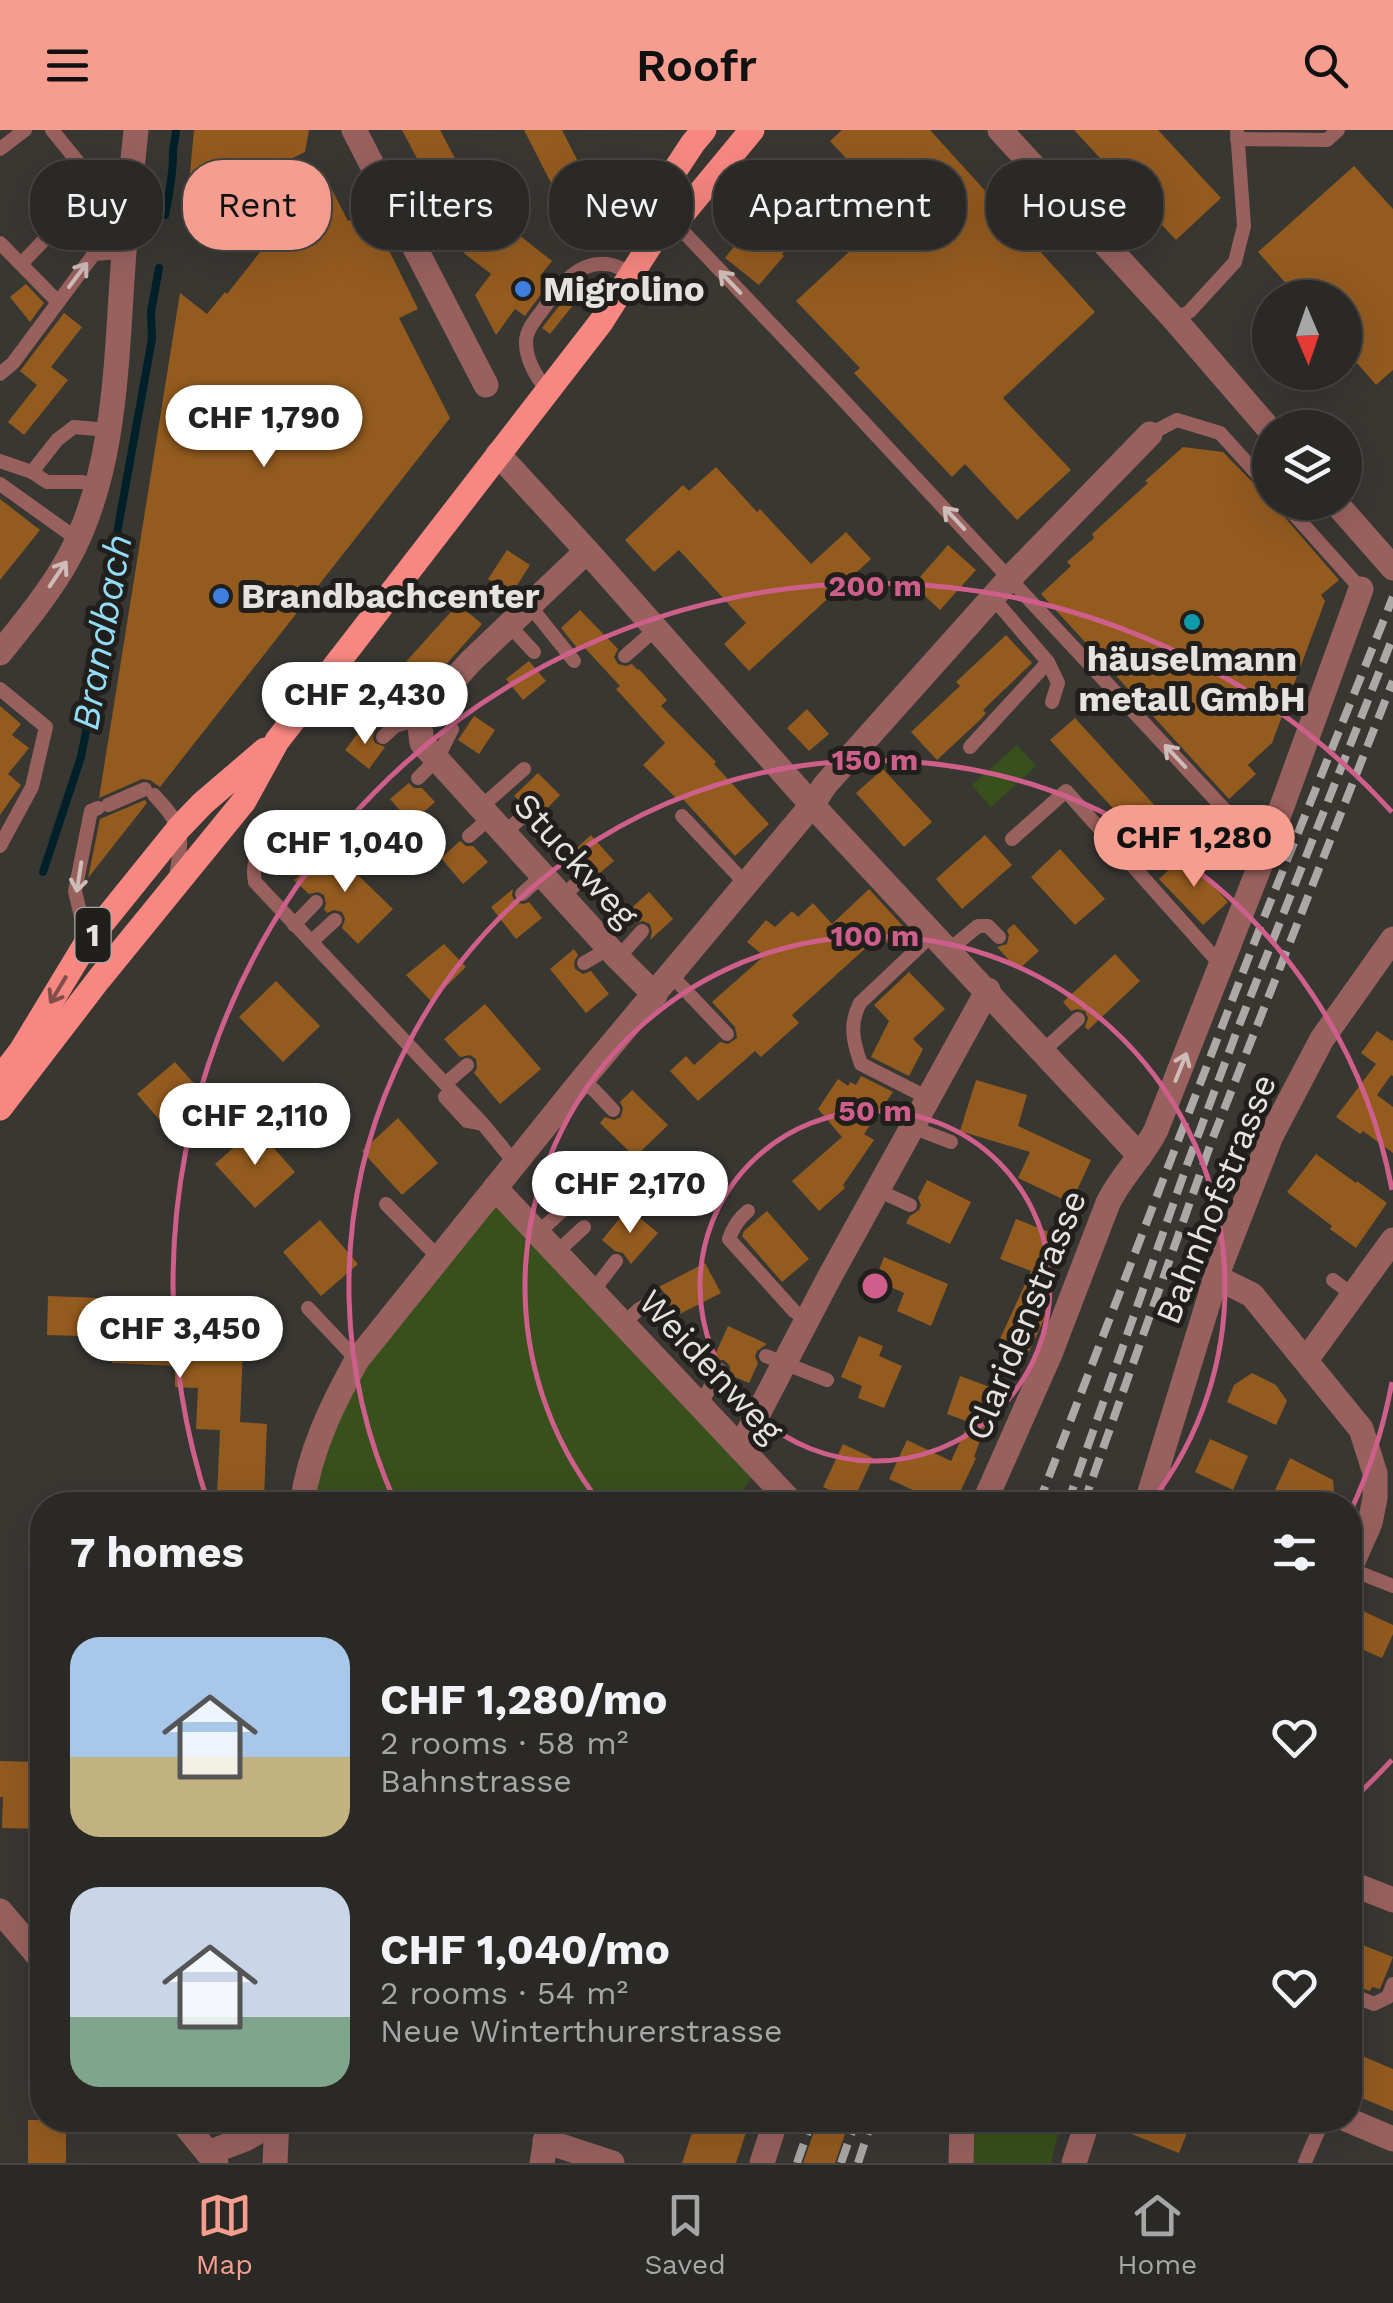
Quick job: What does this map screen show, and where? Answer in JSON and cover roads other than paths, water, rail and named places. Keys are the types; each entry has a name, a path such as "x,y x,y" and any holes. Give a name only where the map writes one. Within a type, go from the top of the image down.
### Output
{"main road":[{"name":"1","path":"682,160 704,130"},
{"name":"1","path":"693,201 752,130"},
{"name":"1","path":"0,1108 244,801 277,741 601,322 648,250"},
{"name":"1","path":"0,1078 21,1051 87,942 179,828 203,802 277,741"}],"street":[{"path":"0,653 68,558 97,486 117,374 136,130"},
{"path":"354,130 486,384"},
{"path":"1000,130 1253,410"},
{"path":"303,1492 333,1404 357,1360 825,785 1010,578 1150,434"},
{"path":"498,454 812,805 1140,1156"},
{"path":"1351,520 1393,568"},
{"path":"421,711 464,656 508,626 588,551"},
{"name":"Claridenstrasse","path":"989,1492 1050,1354 1108,1203 1156,1130 1265,853 1362,590"},
{"name":"Stuckweg","path":"421,711 428,768 492,819 614,953 663,985"},
{"name":"Bahnhofstrasse","path":"1150,1492 1216,1278 1271,1136 1322,1040 1393,939"},
{"path":"740,1448 775,1360 807,1320 988,990"},
{"name":"Weidenweg","path":"495,1188 782,1492"},
{"path":"1306,1360 1343,1288 1393,1240"},
{"path":"1216,1278 1252,1295 1361,1429 1375,1473 1375,1498 1362,1541"},
{"path":"1362,1888 1393,1900"},
{"path":"0,1912 30,1946"},
{"path":"1362,2126 1393,2139"},
{"path":"191,2132 212,2158 257,2132"},
{"path":"275,2163 276,2132"},
{"path":"762,2163 772,2132"},
{"path":"1074,2163 1084,2132"},
{"path":"545,2141 612,2163"}],"lane":[{"path":"0,149 26,130"},
{"path":"21,264 66,217 78,162 52,130"},
{"path":"1175,320 1190,311 1235,262 1244,226 1237,134 1327,140 1338,130"},
{"path":"0,242 58,302"},
{"path":"693,242 1265,853"},
{"path":"0,374 13,363 94,254 124,252"},
{"path":"548,391 534,374 526,341 530,327 559,287 570,274 588,267 610,264 634,274"},
{"path":"1150,434 1177,420 1220,432 1252,468"},
{"path":"32,472 57,440 74,426 108,430"},
{"path":"0,461 32,472 47,482 97,486"},
{"path":"0,484 77,539"},
{"path":"1299,520 1362,590"},
{"path":"993,598 1048,662 1058,683 1052,702"},
{"path":"530,606 574,661"},
{"path":"508,626 534,652"},
{"path":"625,656 656,629"},
{"path":"970,746 1048,662"},
{"path":"0,689 46,727 32,787 0,846"},
{"path":"382,738 421,711"},
{"path":"428,768 452,729"},
{"path":"468,836 492,819 524,769"},
{"path":"1012,839 1066,791 1221,966"},
{"path":"87,942 76,891 91,811 150,792 182,837 175,883"},
{"path":"492,819 529,811"},
{"path":"682,816 745,884"},
{"path":"294,819 263,843 252,866 255,882 516,1163"},
{"path":"563,898 586,872"},
{"path":"522,894 542,876"},
{"path":"294,924 316,902"},
{"path":"311,942 335,920"},
{"path":"928,1098 861,1064 853,1042 853,1017 860,1003 941,942 978,926 988,926 999,936"},
{"path":"584,963 614,953 642,932"},
{"path":"663,985 727,1034"},
{"path":"1044,1050 1078,1019"},
{"path":"444,1089 466,1065"},
{"path":"582,1080 612,1110"},
{"path":"912,1127 951,1142"},
{"path":"877,1190 910,1206"},
{"path":"386,1204 440,1258"},
{"path":"538,1233 566,1206"},
{"path":"748,1211 732,1228 729,1240 794,1311 807,1320"},
{"path":"556,1253 584,1228"},
{"path":"593,1292 616,1261"},
{"path":"624,1324 656,1299"},
{"path":"308,1308 357,1360"},
{"path":"775,1360 827,1380"},
{"path":"700,1406 720,1370"},
{"path":"1362,1573 1393,1586"},
{"path":"1362,1999 1374,2004 1388,1997 1393,1984"},
{"path":"1306,2162 1319,2132"},
{"path":"949,2163 961,2140"}],"waterway":[{"name":"Brandbach","path":"165,215 176,130"},
{"name":"Brandbach","path":"43,872 81,757 97,676 116,539 152,339 151,312 159,268"}],"railway":[{"path":"1043,1492 1263,920 1393,597"},
{"path":"1072,1492 1238,1028 1393,637"},
{"path":"1088,1492 1212,1140 1393,681"},
{"path":"797,2163 808,2132"},
{"path":"841,2163 852,2132"},
{"path":"858,2163 868,2132"}],"place":[{"name":"Migrolino","path":"523,289"},
{"name":"Brandbachcenter","path":"221,596"},
{"name":"häuselmann metall GmbH","path":"1192,622"}]}
